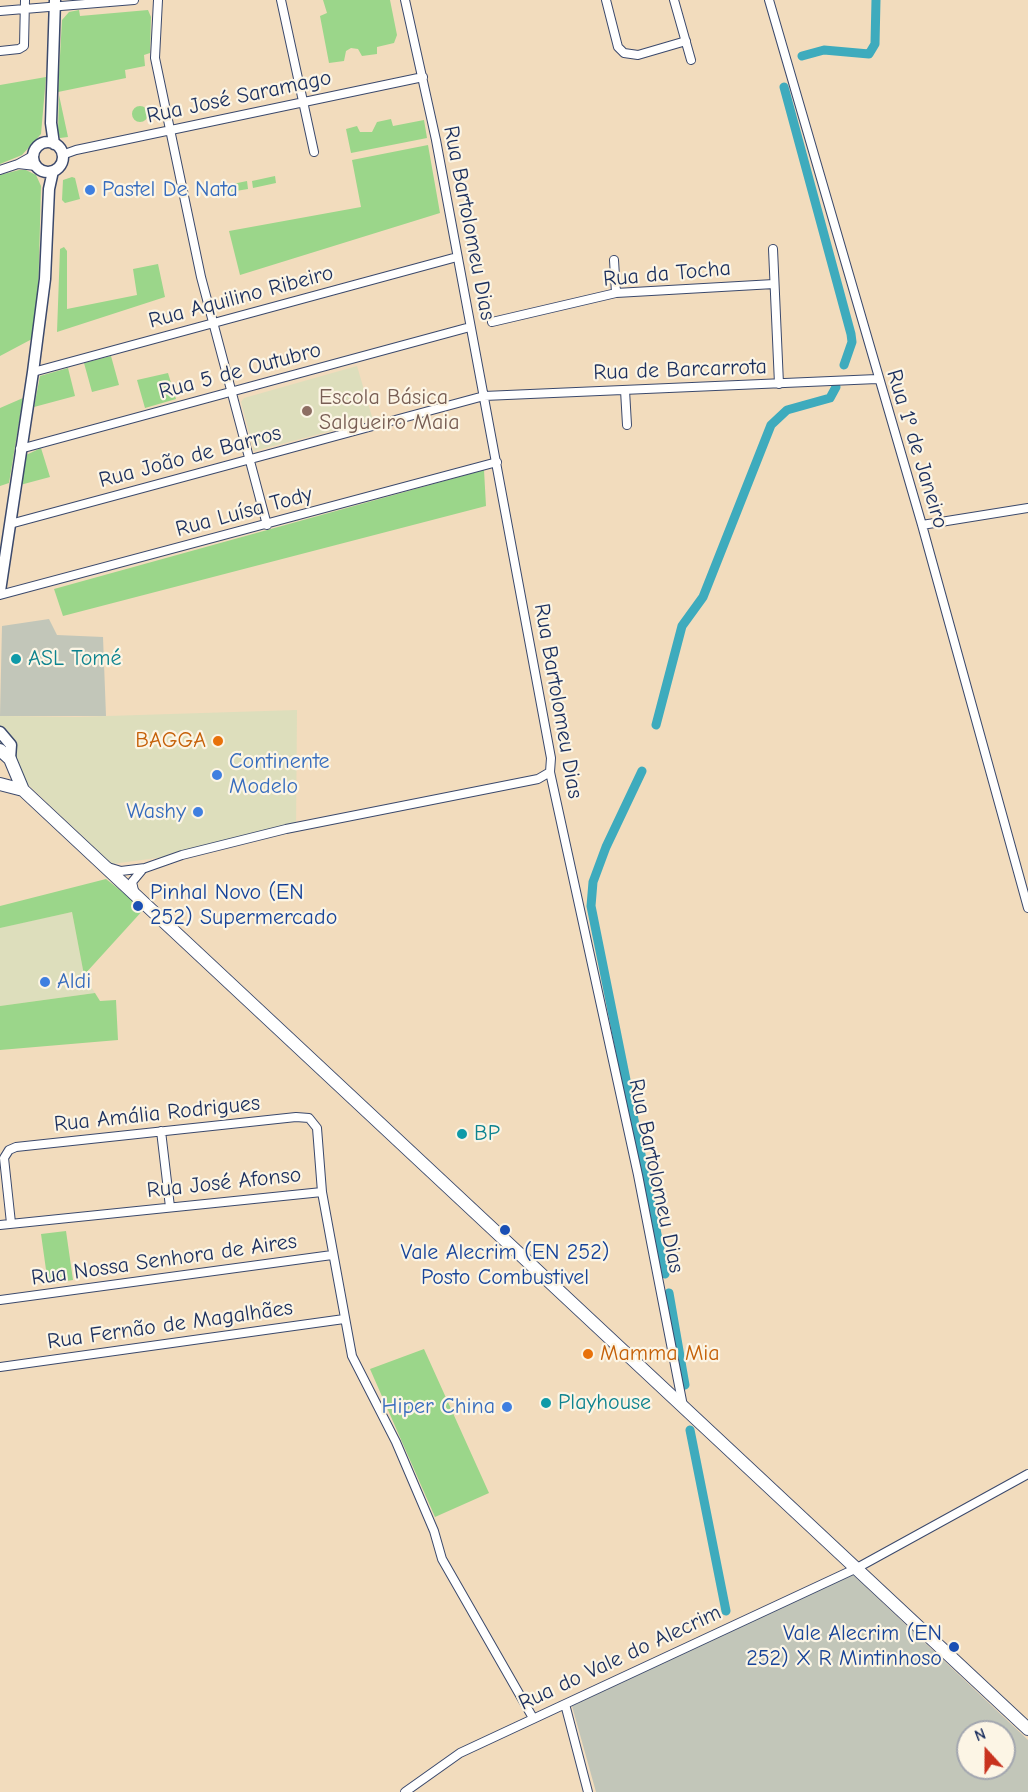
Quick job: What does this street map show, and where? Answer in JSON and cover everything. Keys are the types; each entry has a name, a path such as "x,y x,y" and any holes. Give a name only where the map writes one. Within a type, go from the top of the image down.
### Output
{"main road":[{"path":"4,755 9,774 0,783 23,790"},
{"path":"4,755 23,790 1028,1729"}],"street":[{"path":"0,51 19,49 24,46 25,0"},
{"path":"0,11 26,10 55,4 134,0"},
{"path":"158,0 154,58 201,277 234,392 267,525"},
{"path":"281,0 314,153"},
{"name":"Rua Bartolomeu Dias","path":"405,0 423,77 484,396 551,758 550,772 638,1174 683,1406"},
{"path":"606,0 618,47 624,53 638,55 686,41"},
{"path":"674,0 691,60"},
{"name":"Rua 1º de Janeiro","path":"770,0 1028,908"},
{"path":"0,593 45,279 49,189 41,166 48,144 51,123 55,4"},
{"name":"Rua José Saramago","path":"62,155 75,150 423,77"},
{"path":"0,170 18,164 61,165 62,155 48,144"},
{"path":"773,249 779,384"},
{"name":"Rua Aquilino Ribeiro","path":"33,372 457,257"},
{"path":"614,260 616,293"},
{"name":"Rua da Tocha","path":"492,322 616,293 774,284"},
{"name":"Rua 5 de Outubro","path":"20,450 470,327"},
{"name":"Rua de Barcarrota","path":"484,396 877,379"},
{"path":"625,390 627,424"},
{"name":"Rua João de Barros","path":"10,524 484,396"},
{"name":"Rua Luísa Tody","path":"0,593 267,525 496,462"},
{"path":"921,525 1028,508"},
{"path":"0,732 11,746 4,755"},
{"path":"103,865 121,872 145,868 182,855 286,829 538,779 550,772"},
{"path":"135,895 132,882 145,868"},
{"name":"Rua Amália Rodrigues","path":"12,1224 4,1158 9,1150 296,1117 309,1118 317,1128 322,1192"},
{"path":"161,1131 170,1207"},
{"name":"Rua José Afonso","path":"0,1225 322,1192 352,1356 396,1442 434,1531 442,1559 533,1718"},
{"name":"Rua Nossa Senhora de Aires","path":"0,1300 333,1255"},
{"name":"Rua Fernão de Magalhães","path":"0,1367 344,1319"},
{"name":"Rua do Vale do Alecrim","path":"405,1792 460,1753 856,1568 1028,1474"},
{"path":"565,1704 588,1792"}],"shaded area":[{"name":"Escola Básica Salgueiro Maia","path":"357,366 373,420 254,451 241,402 244,398"},
{"path":"49,619 57,635 103,637 106,716 0,716 2,626"},
{"path":"297,710 296,832 186,854 112,864 0,758 0,716 76,717"},
{"path":"72,912 84,975 95,993 0,1006 0,927"},
{"path":"852,1574 1007,1720 956,1720 956,1780 1016,1780 1016,1729 1028,1740 1028,1792 596,1792 572,1706"}],"green space":[{"path":"323,0 390,0 397,35 394,43 377,47 377,54 362,56 358,49 351,48 346,51 344,61 329,63 320,16 327,13"},
{"path":"79,10 80,16 148,10 151,17 150,53 144,55 145,66 125,70 126,78 58,92 62,20 69,12"},
{"path":"46,77 41,134 22,155 0,164 0,85"},
{"path":"59,95 68,137 60,138 58,132"},
{"path":"140,106 148,114 140,122 132,114"},
{"path":"391,119 393,126 424,120 427,138 351,153 346,129 357,126 360,132 372,132 377,122"},
{"path":"428,145 440,213 240,275 229,231 361,207 352,160"},
{"path":"26,170 36,175 41,186 38,300 32,339 0,356 0,175"},
{"path":"275,176 276,183 253,188 252,181"},
{"path":"75,178 80,199 65,203 62,200 63,180"},
{"path":"247,181 248,189 224,193 223,186"},
{"path":"64,247 67,251 67,309 137,295 133,269 158,264 165,297 57,332 60,249"},
{"path":"111,356 119,385 92,392 84,363"},
{"path":"68,368 75,396 34,407 40,376"},
{"path":"168,373 176,399 145,408 137,380"},
{"path":"23,398 9,483 0,486 0,408"},
{"path":"41,448 50,477 20,485 26,455"},
{"path":"484,470 486,506 63,616 54,589"},
{"path":"106,879 144,909 84,975 72,912 0,928 0,906"},
{"path":"95,993 100,1001 116,1000 118,1040 0,1050 0,1006"},
{"path":"66,1231 73,1280 48,1284 41,1234"},
{"path":"424,1349 489,1493 435,1517 370,1369"}],"waterway":[{"path":"802,56 824,50 869,54 875,44 876,0"},
{"path":"784,87 851,334 852,342 844,365"},
{"path":"656,725 682,626 703,597 771,425 787,410 830,398 836,387"},
{"path":"642,771 606,847 593,882 591,906 665,1274"},
{"path":"669,1293 685,1385"},
{"path":"690,1430 726,1611"}],"place":[{"name":"Pastel De Nata","path":"90,190"},
{"name":"Escola Básica Salgueiro Maia","path":"307,411"},
{"name":"ASL Tomé","path":"16,659"},
{"name":"BAGGA","path":"218,741"},
{"name":"Continente Modelo","path":"217,775"},
{"name":"Washy","path":"198,812"},
{"name":"Pinhal Novo (EN 252) Supermercado","path":"138,906"},
{"name":"Aldi","path":"45,982"},
{"name":"BP","path":"462,1134"},
{"name":"Vale Alecrim (EN 252) Posto Combustivel","path":"505,1230"},
{"name":"Mamma Mia","path":"588,1354"},
{"name":"Playhouse","path":"546,1403"},
{"name":"Hiper China","path":"507,1407"},
{"name":"Vale Alecrim (EN 252) X R Mintinhoso","path":"954,1647"}]}
